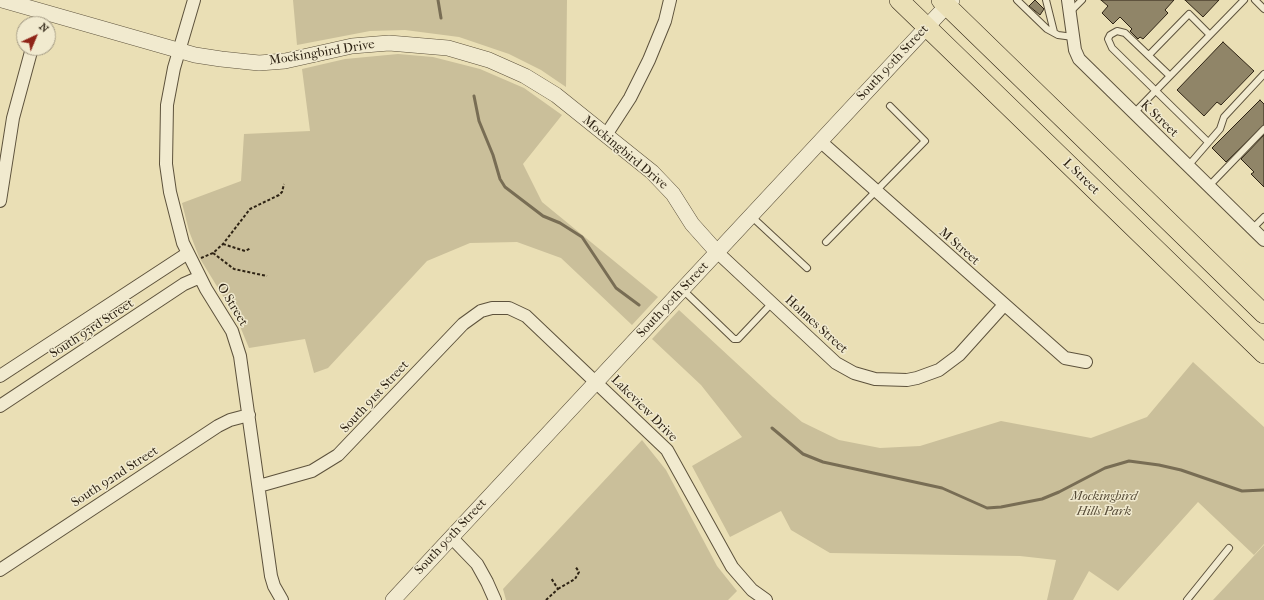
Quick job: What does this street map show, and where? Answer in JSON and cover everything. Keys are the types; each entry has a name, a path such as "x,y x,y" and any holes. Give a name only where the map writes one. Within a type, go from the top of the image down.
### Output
{"main road":[{"name":"L Street","path":"899,0 1264,354"},
{"path":"946,2 1264,314"}],"street":[{"name":"Mockingbird Drive","path":"2,0 37,16"},
{"name":"O Street","path":"194,0 179,51 167,105 166,164 170,192 179,232 188,253 200,277 236,339 249,416 271,576 274,586 282,600"},
{"path":"606,135 630,98 649,60 665,21 670,0"},
{"name":"K Street","path":"1068,0 1075,50 1079,60 1187,166 1260,233"},
{"name":"South 90th Street","path":"393,600 927,27 946,2"},
{"name":"Mockingbird Drive","path":"56,22 179,51 221,59 259,63 285,61 352,46 373,44 411,44 448,48 489,60 525,76 556,95 661,180 692,224 718,252"},
{"path":"0,201 13,118 30,56"},
{"name":"M Street","path":"820,141 1065,358 1086,362"},
{"name":"Holmes Street","path":"718,252 771,304 842,367 854,373 875,379 898,381 917,378 933,373 950,363 959,355 1004,304"},
{"name":"South 93rd Street","path":"0,376 188,253"},
{"name":"South 93rd Street","path":"0,406 184,284 200,277"},
{"name":"Lakeview Drive","path":"499,307 509,308 526,316 667,450 732,567 752,590 766,600"},
{"name":"South 91st Street","path":"259,486 312,471 338,456 463,324 481,311 499,307"},
{"name":"South 92nd Street","path":"0,570 218,426 230,420 249,416"},
{"path":"451,537 480,569 495,600"}],"lane":[{"path":"1017,0 1047,29 1073,37"},
{"path":"1046,0 1054,32"},
{"path":"1070,12 1082,0"},
{"path":"1133,114 1244,0"},
{"path":"1255,0 1264,8"},
{"path":"1149,55 1189,14 1210,35"},
{"path":"1170,76 1149,55 1121,31 1113,32 1108,39 1112,48 1208,142"},
{"path":"1187,166 1220,129 1224,117 1264,74"},
{"path":"826,242 926,141 890,106"},
{"path":"1208,186 1264,129"},
{"path":"751,216 807,268"},
{"path":"1260,233 1264,217"},
{"path":"683,290 734,339 738,339 771,304"},
{"path":"1187,600 1229,548"}],"path":[{"path":"199,259 213,253 223,244 250,209 279,195 282,192 284,184"},
{"path":"223,244 245,251 252,248"},
{"path":"213,253 234,269 267,276"},
{"path":"546,600 558,589 575,579 579,572 575,566"},
{"path":"551,578 558,589"}],"green space":[{"path":"293,0 567,0 566,87 541,70 509,54 459,37 405,30 370,31 297,45"},
{"path":"398,54 433,57 480,69 524,88 562,115 523,164 542,202 658,297 632,325 561,258 517,242 470,243 427,261 328,368 314,373 305,339 249,348 237,319 199,257 189,231 182,203 241,181 244,134 310,131 302,69 345,59"},
{"name":"Mockingbird Hills Park","path":"679,310 802,422 839,440 880,448 920,446 1001,421 1091,438 1147,417 1193,362 1264,427 1264,544 1254,555 1198,502 1118,591 1089,571 1073,600 1047,600 1056,560 1020,556 830,553 791,530 781,511 730,537 692,466 742,437 701,385 652,339"},
{"path":"642,440 666,470 717,566 737,591 728,600 506,600 503,589"},
{"path":"1264,545 1264,600 1213,600"}],"building":[{"path":"1035,0 1044,9 1040,15 1029,6"},
{"path":"1101,0 1174,0 1165,10 1168,13 1143,39 1140,37 1138,39 1130,31 1132,29 1120,17 1113,24 1102,13 1108,6"},
{"path":"1185,0 1219,0 1203,17"},
{"path":"1223,42 1254,71 1221,105 1217,102 1204,116 1177,90"},
{"path":"1260,100 1264,104 1264,125 1226,162 1212,148"},
{"path":"1264,135 1264,187 1251,174 1254,172 1241,159"}],"waterway":[{"path":"438,0 441,18"},
{"path":"474,96 479,121 493,155 500,179 505,187 543,216 560,223 582,237 616,288 639,305"},
{"path":"772,428 803,454 823,462 942,488 987,508 1001,507 1042,499 1059,492 1105,468 1129,461 1181,470 1242,491 1264,490"}]}
